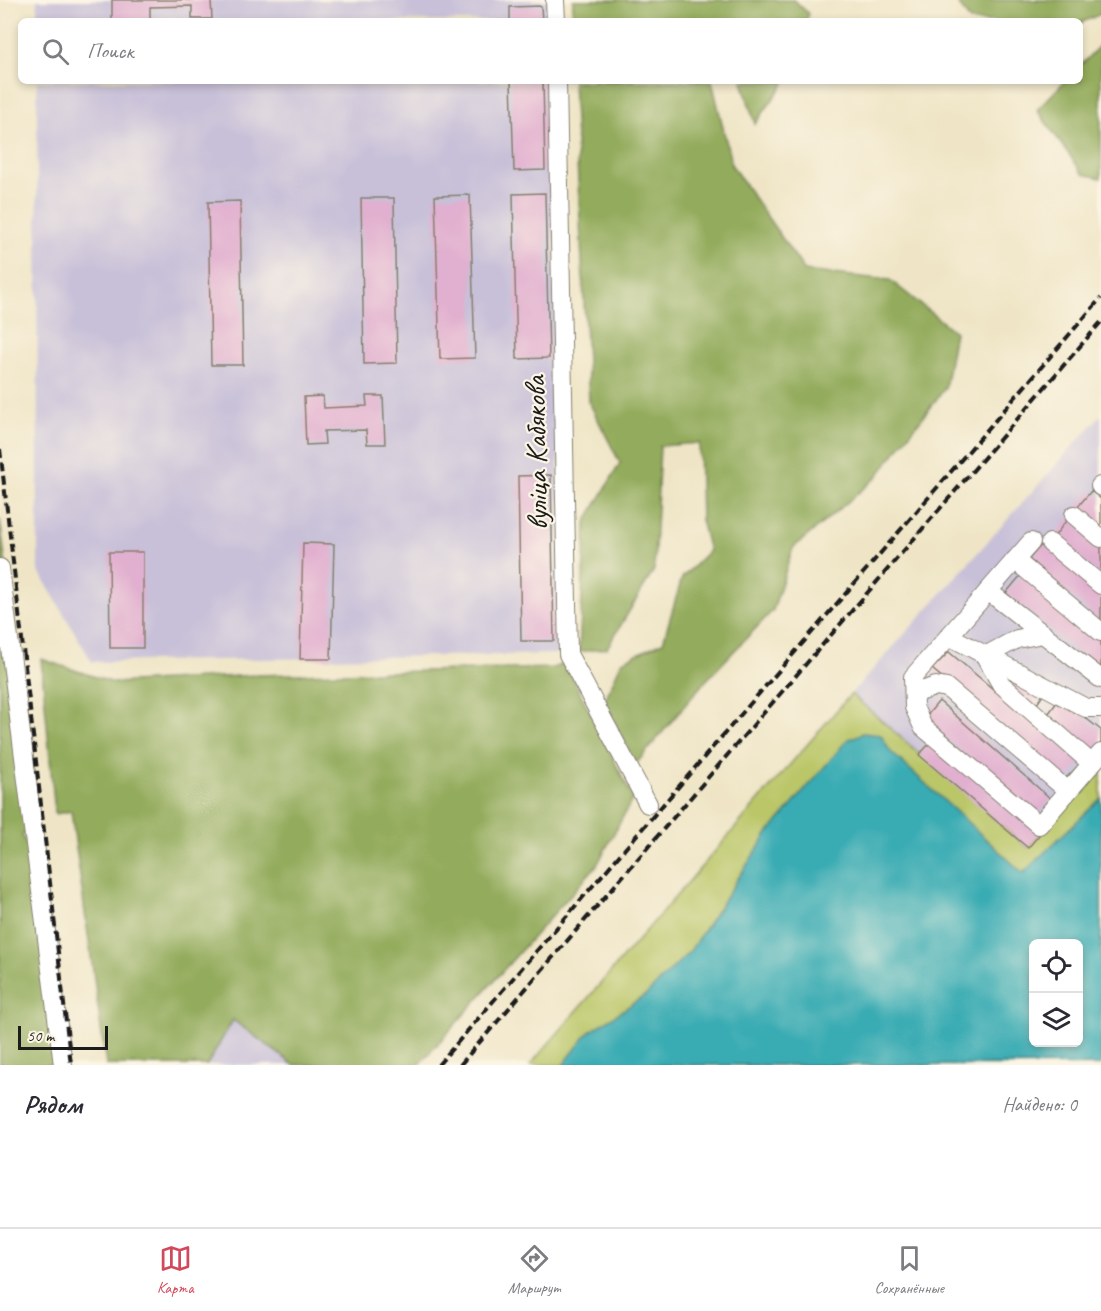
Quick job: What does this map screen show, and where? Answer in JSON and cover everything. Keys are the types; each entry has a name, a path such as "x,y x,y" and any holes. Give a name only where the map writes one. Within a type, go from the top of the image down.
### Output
{"street":[{"path":"555,0 556,18"},
{"name":"вуліца Кабякова","path":"557,84 568,654 648,804"},
{"path":"1074,515 1101,538"},
{"path":"985,656 1000,684 1037,716 1096,758 1040,825 923,728 914,707 913,678 1031,542"},
{"path":"1050,543 1101,585"},
{"path":"1015,561 1101,632"},
{"path":"0,568 63,1065"},
{"path":"988,591 1101,679"},
{"path":"985,656 1017,639 1043,634"},
{"path":"950,636 985,656 1004,663 1054,693 1086,708 1101,708"},
{"path":"914,694 936,686 947,688 1068,791"},
{"path":"1037,716 1054,693"}],"shaded area":[{"path":"37,0 549,0 550,18 37,18"},
{"path":"37,84 551,84 562,654 92,662 38,570"},
{"path":"1101,415 1101,762 1028,848 851,694"},
{"path":"233,1020 294,1065 207,1065"}],"green space":[{"path":"573,0 794,0 808,13 807,18 572,18"},
{"path":"956,0 1101,0 1101,14 1083,22 1083,18 968,18"},
{"path":"1101,44 1101,178 1083,174 1037,110 1062,84 1083,84 1083,63"},
{"path":"573,84 713,84 732,166 805,271 890,280 955,332 945,388 876,478 793,548 773,610 701,686 636,764 604,702 622,661 663,642 682,578 709,551 701,520 699,443 660,446 654,570 607,648 579,652 586,522 620,463 589,402"},
{"path":"743,84 784,84 755,124"},
{"path":"0,518 37,821 22,835 31,853 58,1065 0,1065"},
{"path":"41,659 114,683 256,675 553,668 565,663 633,798 597,865 419,1065 294,1065 233,1020 207,1065 106,1065 71,811 55,814"},
{"path":"851,694 1028,848 1101,762 1101,1065 530,1065"}],"water":[{"path":"863,733 881,735 890,751 1023,873 1101,798 1101,1065 563,1065 588,1033 646,995 690,951 766,836 847,740"}],"building":[{"path":"112,0 211,0 212,18 192,18 192,6 150,7 150,18 112,18"},
{"path":"541,6 542,18 510,18 510,7"},
{"path":"511,84 543,84 545,170 514,171"},
{"path":"545,193 549,358 517,359 513,194"},
{"path":"470,195 475,358 440,359 435,196"},
{"path":"361,198 394,198 397,363 364,364"},
{"path":"240,201 243,365 211,365 208,202"},
{"path":"323,396 324,408 367,406 366,396 383,396 385,444 367,444 366,430 324,431 325,444 306,445 304,397"},
{"path":"551,475 554,641 521,641 518,476"},
{"path":"1091,491 1101,499 1101,530 1076,509"},
{"path":"1068,518 1101,546 1101,576 1054,537"},
{"path":"303,543 334,544 331,659 300,659"},
{"path":"1043,543 1101,592 1101,622 1029,559"},
{"path":"109,552 143,552 143,648 110,648"},
{"path":"1021,575 1101,641 1101,671 1006,593"},
{"path":"949,652 1081,763 1065,779 932,669"},
{"path":"1012,671 1043,695 1035,707 1004,681"},
{"path":"939,701 1051,799 1036,817 924,719"},
{"path":"1057,702 1066,703 1101,730 1101,743 1091,755 1046,717"},
{"path":"931,742 1039,835 1028,848 919,755"}],"railway":[{"path":"438,1065 1101,298"},
{"path":"460,1065 1101,322"},
{"path":"0,449 71,1065"}]}
